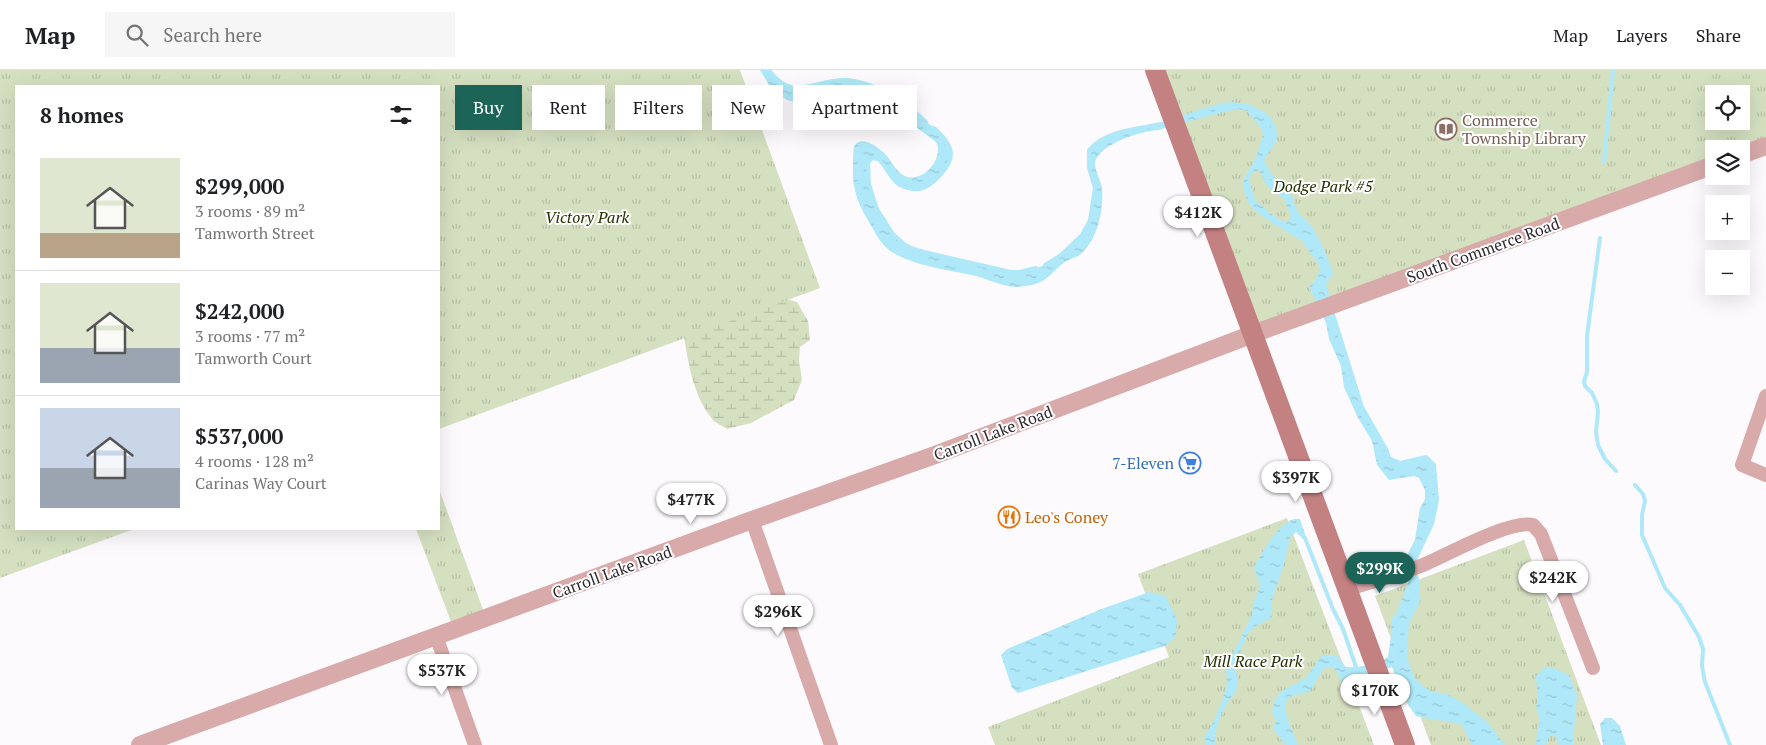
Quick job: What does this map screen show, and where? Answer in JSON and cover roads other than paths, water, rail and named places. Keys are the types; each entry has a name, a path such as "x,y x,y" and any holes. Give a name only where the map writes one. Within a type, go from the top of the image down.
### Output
{"main road":[{"path":"1155,70 1405,745"}],"street":[{"path":"1750,152 1766,146"},
{"name":"South Commerce Road","path":"1253,334 1705,168"},
{"name":"Carroll Lake Road","path":"140,745 752,520 935,455 1253,334"},
{"path":"1766,396 1742,465 1766,475"},
{"path":"752,520 831,745"},
{"path":"1346,590 1421,566 1493,534 1523,523 1533,525 1541,534 1593,668"},
{"path":"436,636 475,745"}],"water":[{"path":"760,70 769,70 778,80 793,87 793,101 783,97 783,85 769,85"},
{"path":"838,80 870,85 815,85"},
{"path":"1224,104 1249,107 1257,110 1270,121 1274,128 1275,136 1262,160 1269,174 1291,198 1293,207 1310,227 1323,252 1331,273 1324,282 1324,287 1362,407 1387,451 1389,458 1400,463 1426,457 1434,465 1437,500 1432,524 1415,560 1418,601 1407,623 1406,656 1415,679 1430,691 1447,694 1460,701 1487,722 1505,745 1472,745 1462,725 1416,716 1407,703 1392,667 1364,676 1358,688 1353,690 1346,688 1334,668 1325,668 1309,691 1292,696 1287,701 1286,713 1298,745 1285,745 1273,728 1276,721 1272,711 1275,699 1282,691 1306,678 1321,656 1336,655 1346,667 1374,664 1388,657 1391,618 1396,614 1410,578 1408,554 1415,539 1420,508 1425,499 1425,490 1419,478 1414,476 1389,480 1377,465 1372,441 1357,416 1344,387 1341,366 1329,339 1326,323 1309,287 1316,279 1320,269 1319,265 1302,241 1268,220 1248,202 1243,188 1244,179 1256,157 1263,135 1261,128 1247,111 1239,109 1223,112 1142,133 1113,144 1098,155 1095,162 1102,188 1102,205 1099,223 1088,247 1080,255 1064,262 1041,282 1029,286 1016,287 1001,284 976,276 919,264 889,250 878,237 858,200 855,189 853,174 854,147 861,141 874,145 885,154 899,172 905,176 912,177 925,173 935,162 938,148 936,142 917,128 917,115 942,135 951,152 950,161 940,175 930,184 919,189 900,185 878,159 875,157 869,160 869,184 877,209 898,239 911,248 1011,272 1027,271 1055,261 1086,229 1093,210 1095,188 1089,168 1089,150 1105,138 1126,131 1175,120","holes":["1259,170 1267,186 1284,199 1291,216 1289,222 1279,220 1255,200 1249,179 1253,172"]},
{"path":"1294,519 1300,519 1306,537 1303,539 1296,532 1290,537 1284,564 1272,600 1272,617 1253,628 1248,634 1236,664 1237,689 1220,717 1216,728 1215,745 1206,745 1204,737 1213,723 1227,684 1226,668 1252,615 1253,604 1260,586 1254,567 1276,533"},
{"path":"1149,592 1165,596 1177,619 1176,636 1165,646 1018,693 1012,688 1001,655 1007,649 1099,610"},
{"path":"1551,667 1569,675 1577,695 1573,745 1559,745 1554,734 1549,737 1545,745 1536,745 1540,721 1536,707 1538,699 1536,676 1544,668"},
{"path":"1605,718 1612,718 1620,726 1626,745 1603,745 1600,724"}],"waterway":[{"path":"769,70 778,80 793,87"},
{"path":"1604,162 1613,70"},
{"path":"815,85 836,80 855,81 868,85"},
{"path":"1184,117 1215,107 1236,104 1256,109 1270,120 1275,131 1275,140 1262,160 1269,174 1291,198 1293,207 1310,227 1323,252 1331,273 1324,284 1329,302"},
{"path":"917,114 926,122"},
{"path":"1045,265 1061,255 1082,235 1090,220 1095,188 1089,168 1089,150 1096,143 1115,134 1166,123"},
{"path":"934,128 947,142 951,153 948,164 940,176 924,188 912,189 900,185 878,159 872,158 868,163 869,184 877,209 893,234 904,244 924,252 1011,272 1036,268"},
{"path":"1600,238 1587,336 1587,372 1584,381 1585,386 1592,393 1597,404 1596,432 1598,445 1605,459 1616,471"},
{"path":"1332,311 1362,407 1387,451 1389,458 1400,463 1426,457 1434,465 1437,500 1432,524 1415,560 1415,565"},
{"path":"1635,485 1643,494 1645,501 1642,515 1642,535 1665,588 1680,605 1699,637 1703,649 1702,666 1705,682 1730,745"},
{"path":"1305,538 1333,609 1343,629 1356,667"},
{"path":"1405,657 1407,623 1418,601 1416,575"}],"place":[{"name":"Commerce Township Library","path":"1446,129"},
{"name":"7-Eleven","path":"1190,463"},
{"name":"Leo's Coney","path":"1009,517"}],"park label":[{"name":"Dodge Park #5","path":"1323,186"},
{"name":"Victory Park","path":"587,217"},
{"name":"Mill Race Park","path":"1253,661"}]}
